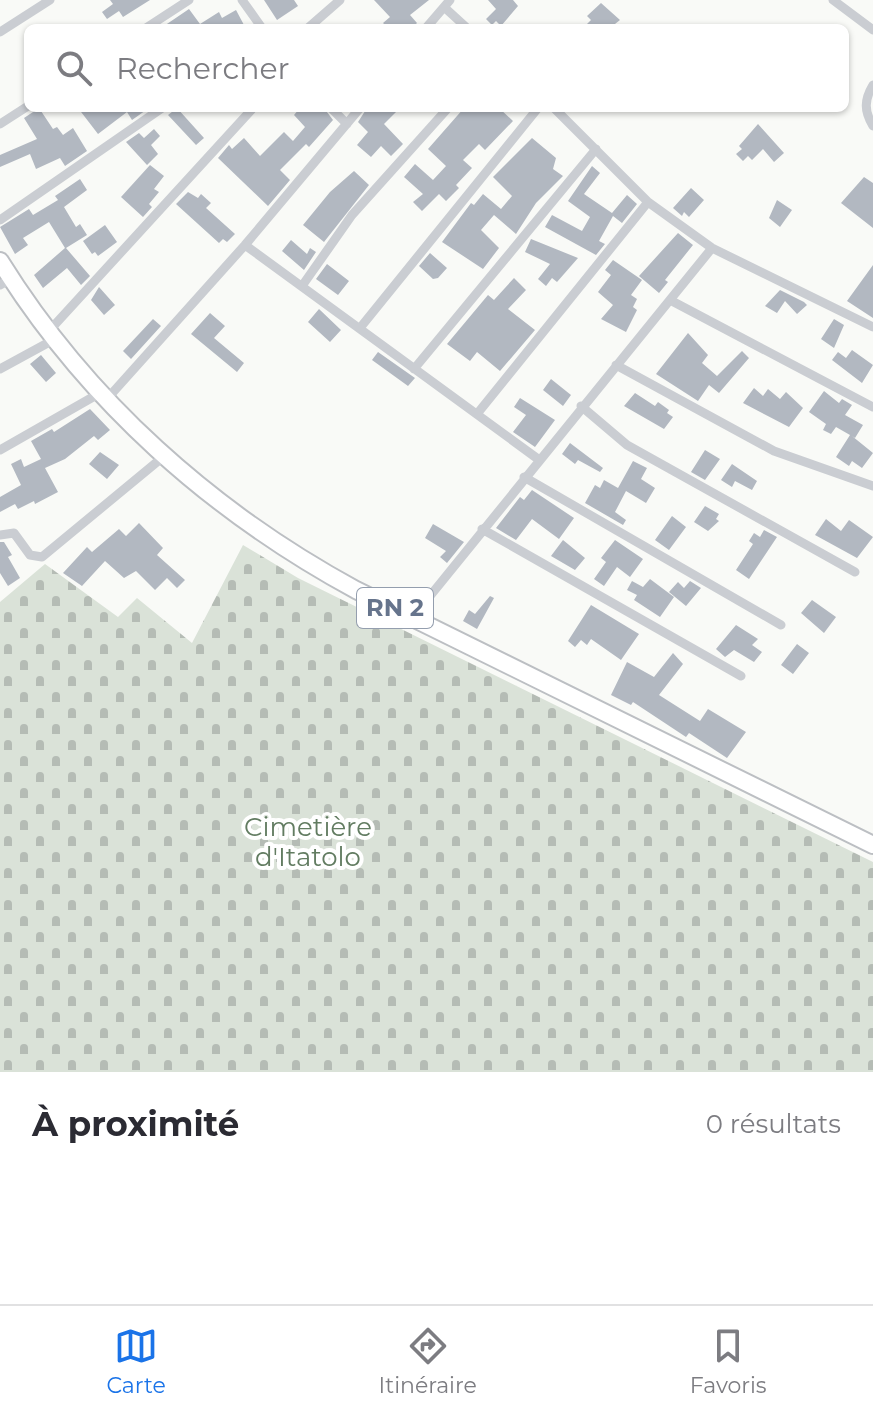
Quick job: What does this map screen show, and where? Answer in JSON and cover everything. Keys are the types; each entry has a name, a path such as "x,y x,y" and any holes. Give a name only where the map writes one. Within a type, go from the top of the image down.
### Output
{"highway":[{"name":"RN 2","path":"0,261 6,282 103,396 163,457 211,496 301,558 413,617 873,845"}],"street":[{"path":"0,32 50,0"},
{"path":"152,24 189,0"},
{"path":"242,0 259,24"},
{"path":"313,24 340,0"},
{"path":"833,0 873,30"},
{"path":"430,24 447,4 464,24"},
{"path":"873,85 866,96 866,110 873,126"},
{"path":"0,124 24,109"},
{"path":"0,220 156,112"},
{"path":"0,369 52,335 249,112"},
{"path":"335,112 347,124"},
{"path":"0,450 103,396 245,245 357,112"},
{"path":"302,286 352,215 444,112"},
{"path":"360,328 535,112"},
{"path":"558,112 648,202 712,248 873,327"},
{"path":"414,369 596,149"},
{"path":"477,414 648,202"},
{"path":"245,245 538,459"},
{"path":"413,617 712,248"},
{"path":"670,300 873,407"},
{"path":"616,365 774,451 873,486"},
{"path":"581,406 627,445 855,572"},
{"path":"0,535 14,533 30,555 42,557 163,457"},
{"path":"524,477 781,625"},
{"path":"482,529 741,676"}],"green space":[{"name":"Cimetière d'Itatolo","path":"243,545 298,578 873,862 873,1072 0,1072 0,602 45,564 118,617 137,598 192,643"}],"building":[{"path":"110,0 150,0 123,17 119,11 107,19 102,12 113,4"},
{"path":"264,0 294,0 298,6 277,20"},
{"path":"374,0 429,0 410,15 416,24 383,23 390,17"},
{"path":"488,0 513,0 518,6 503,24 496,21 491,24 486,19 496,9"},
{"path":"601,3 620,20 615,24 587,24 591,20 587,16"},
{"path":"189,9 200,24 167,24"},
{"path":"236,10 243,24 200,24 219,12 222,18"},
{"path":"33,112 42,112 53,129 57,127 63,135 73,128 87,151 65,166 60,158 36,169 30,154 0,167 0,155 37,139 24,118"},
{"path":"81,112 127,112 98,134"},
{"path":"127,112 143,112 132,120"},
{"path":"181,112 204,138 196,145 168,115"},
{"path":"297,112 327,112 333,120 309,147 306,144 280,170 290,180 268,206 218,158 229,145 232,149 244,138 260,156 284,132 293,141 305,127 294,115"},
{"path":"364,112 396,112 384,124 403,144 391,156 381,146 371,157 357,145 368,132 358,122"},
{"path":"460,112 503,112 513,121 485,150 479,144 463,160 472,168 446,201 439,194 422,211 413,202 423,194 404,177 415,164 433,180 446,166 428,149"},
{"path":"758,124 784,153 774,162 763,149 752,160 748,156 743,161 736,154"},
{"path":"154,129 160,136 151,145 158,154 147,165 126,142 139,133 144,138"},
{"path":"532,138 556,158 553,169 563,176 536,203 516,234 494,215 481,230 499,248 483,269 442,242 471,203 474,205 483,194 501,209 512,196 493,177"},
{"path":"150,165 164,176 154,189 159,192 149,204 152,207 143,217 121,197"},
{"path":"592,166 600,173 584,194 612,213 627,195 637,204 622,223 613,216 599,241 605,244 596,255 545,227 552,215 582,231 590,217 568,201"},
{"path":"354,171 369,185 324,242 303,225 330,192"},
{"path":"864,177 873,183 873,228 841,203"},
{"path":"80,179 87,190 64,207 76,227 80,224 87,235 66,248 90,276 81,285 67,268 43,288 34,275 65,248 49,222 23,238 28,245 15,254 0,227 29,209 33,215 58,200 55,196"},
{"path":"691,188 704,200 689,217 684,212 682,216 673,208"},
{"path":"188,192 198,198 201,194 211,203 206,208 235,234 227,242 223,239 219,243 176,204"},
{"path":"777,200 792,210 780,227 769,218"},
{"path":"105,225 117,242 98,256 95,252 92,254 83,241"},
{"path":"678,233 693,245 665,280 668,282 659,293 639,276"},
{"path":"531,239 578,258 557,282 552,278 546,286 538,279 550,264 525,252"},
{"path":"291,240 307,254 310,248 316,252 304,270 282,251"},
{"path":"430,253 447,268 438,278 433,279 419,266"},
{"path":"613,260 642,280 631,295 637,299 633,307 637,310 626,332 601,319 613,305 598,292 611,275 605,270"},
{"path":"327,264 349,281 338,295 316,279"},
{"path":"873,265 873,318 847,301"},
{"path":"514,278 526,290 508,309 535,330 500,371 477,352 470,361 447,344 488,295 494,300"},
{"path":"99,287 115,305 104,315 91,300"},
{"path":"780,290 807,305 797,314 785,301 777,313 765,306"},
{"path":"319,309 341,330 330,342 308,322"},
{"path":"210,313 225,326 214,338 244,363 237,372 191,334"},
{"path":"153,319 161,326 131,359 123,351"},
{"path":"834,319 844,325 834,348 821,339"},
{"path":"688,333 708,355 702,363 717,376 742,351 749,358 719,393 709,385 698,401 656,374"},
{"path":"852,350 873,365 862,383 832,360 838,352 846,358"},
{"path":"378,352 415,378 408,386 372,360"},
{"path":"41,355 56,373 46,382 30,364"},
{"path":"551,379 571,395 563,406 543,390"},
{"path":"754,388 763,396 768,389 780,399 786,392 803,408 789,427 743,403"},
{"path":"824,391 839,403 842,399 852,405 845,415 863,425 855,438 852,436 873,453 862,468 852,461 849,466 836,457 850,435 836,427 831,434 823,430 826,424 809,412"},
{"path":"635,393 655,406 658,402 669,410 667,413 673,417 664,429 624,406"},
{"path":"520,398 555,420 535,447 513,432 526,415 514,407"},
{"path":"90,409 110,430 98,440 94,436 65,459 45,468 58,492 35,504 34,501 18,509 15,504 0,512 0,497 21,485 11,464 21,459 24,467 41,459 31,441 52,429 54,432"},
{"path":"570,443 603,468 600,472 578,460 575,464 562,454"},
{"path":"705,450 720,459 705,480 691,472"},
{"path":"100,452 119,465 107,479 89,464"},
{"path":"633,461 647,468 641,479 655,488 646,503 626,491 615,512 626,520 623,525 585,503 595,485 600,488 604,480 618,488"},
{"path":"732,464 757,481 752,490 735,481 732,487 721,480"},
{"path":"532,490 574,518 559,539 532,519 516,540 496,528 520,497 524,500"},
{"path":"705,506 719,514 716,519 719,521 708,531 694,522"},
{"path":"672,516 686,527 669,550 655,540"},
{"path":"826,519 841,531 849,520 873,537 857,558 815,535"},
{"path":"139,523 163,548 157,555 185,580 177,588 167,578 155,590 136,571 124,578 105,561 82,586 63,573 87,547 92,552 119,529 126,536"},
{"path":"433,524 464,542 447,563 440,557 446,551 425,538"},
{"path":"764,530 777,537 749,579 736,570 753,544 749,541 754,533 760,537"},
{"path":"563,540 585,558 575,570 551,556"},
{"path":"615,540 643,559 630,577 617,567 604,586 594,579 606,562 601,558"},
{"path":"0,542 4,542 12,555 8,557 20,578 8,586 0,573"},
{"path":"650,579 674,597 660,617 634,600 637,595 627,590 632,581 643,587"},
{"path":"690,581 701,588 686,606 669,592 678,582 684,588"},
{"path":"490,596 494,598 477,629 463,621 469,610 475,614"},
{"path":"812,600 836,617 824,633 801,613"},
{"path":"591,605 639,634 621,660 591,639 587,645 581,640 575,647 568,641"},
{"path":"736,625 758,639 752,645 762,652 754,662 734,650 725,657 716,649"},
{"path":"797,644 809,653 793,674 781,665"},
{"path":"673,653 683,664 659,695 700,721 708,709 746,732 727,758 689,733 686,737 633,702 631,705 611,695 627,662 654,677"}]}
